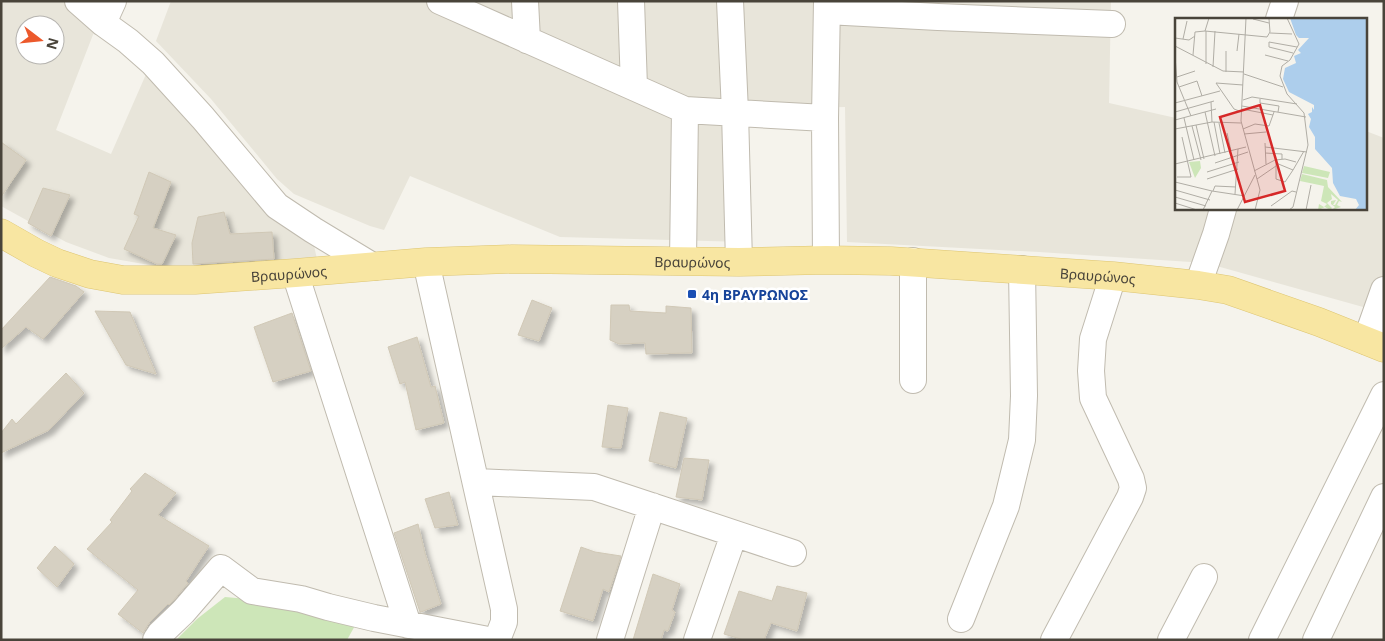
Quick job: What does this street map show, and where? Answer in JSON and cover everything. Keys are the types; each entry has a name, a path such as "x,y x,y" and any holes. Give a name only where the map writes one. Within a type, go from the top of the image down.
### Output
{"main road":[{"name":"Βραυρώνος","path":"1,233 58,263 90,274 123,280 195,280 295,274 426,262 512,259 739,262 826,260 914,261 1113,276 1228,290 1257,299 1375,345"}],"street":[{"path":"78,1 108,12 128,41 153,62 277,206 374,267"},
{"path":"440,1 685,110 825,118"},
{"path":"525,1 527,40"},
{"path":"630,1 634,87"},
{"path":"730,1 739,262"},
{"path":"1279,18 1285,1"},
{"path":"826,260 825,118 827,6 938,17 1112,24"},
{"path":"684,261 685,110"},
{"path":"1198,285 1223,210"},
{"path":"913,380 914,261"},
{"path":"426,262 504,609 504,622 497,640"},
{"path":"961,619 1006,506 1022,440 1024,396 1022,269"},
{"path":"295,274 408,625"},
{"path":"1054,640 1133,488 1131,479 1093,398 1091,371 1093,339 1113,276"},
{"path":"1375,345 1384,290"},
{"path":"1262,640 1384,395"},
{"path":"476,482 594,487 793,553"},
{"path":"1316,640 1384,497"},
{"path":"610,640 652,506"},
{"path":"697,640 734,534"},
{"path":"156,640 221,568 252,591 302,599 337,610 454,637 488,640"},
{"path":"1171,640 1204,578"}],"shaded area":[{"path":"1,1 66,1 96,27 56,130 111,154 147,72 309,223 317,259 216,271 161,267 109,258 66,242 1,206"},
{"path":"171,1 1111,1 1109,103 1175,118 1175,210 1368,210 1368,132 1384,138 1384,302 1381,312 1206,263 847,242 845,107 743,109 745,242 560,237 410,176 384,230 294,194 277,179 211,99 156,41"}],"green space":[{"path":"225,597 272,601 357,622 347,640 176,640 197,619"}],"building":[{"path":"1,142 26,160 1,197"},
{"path":"149,172 171,182 153,228 176,235 162,264 157,264 124,249 139,216 134,214"},
{"path":"43,188 70,195 51,236 28,223"},
{"path":"224,212 230,234 272,232 274,259 193,264 192,243 198,217"},
{"path":"50,277 76,286 84,292 43,339 26,327 1,349 1,330"},
{"path":"532,300 552,308 539,341 518,335"},
{"path":"611,305 629,305 630,311 666,313 666,306 691,308 692,353 646,354 645,343 619,344 610,340"},
{"path":"95,311 130,312 156,374 126,365"},
{"path":"292,313 311,371 273,382 254,327"},
{"path":"417,337 431,387 435,386 444,423 416,430 405,382 400,384 388,347"},
{"path":"66,373 84,393 49,430 1,453 1,433 12,419 16,424"},
{"path":"608,405 628,408 621,448 602,447"},
{"path":"660,412 687,418 676,468 649,461"},
{"path":"684,458 709,460 702,500 676,497"},
{"path":"145,473 176,493 158,515 209,546 186,581 188,583 172,602 149,623 143,633 118,614 138,590 87,549 112,522 110,520 132,491 130,489"},
{"path":"449,492 458,525 435,528 425,499"},
{"path":"418,524 441,604 421,612 394,533"},
{"path":"55,546 74,564 57,587 37,568"},
{"path":"581,547 595,552 621,556 609,592 603,589 593,621 560,611"},
{"path":"653,574 680,584 672,610 675,612 668,631 664,630 661,640 633,640"},
{"path":"777,586 807,593 797,631 771,623 764,640 744,640 724,634 739,591 772,601"}],"place":[{"name":"4η ΒΡΑΥΡΩΝΟΣ","path":"692,294"}]}
